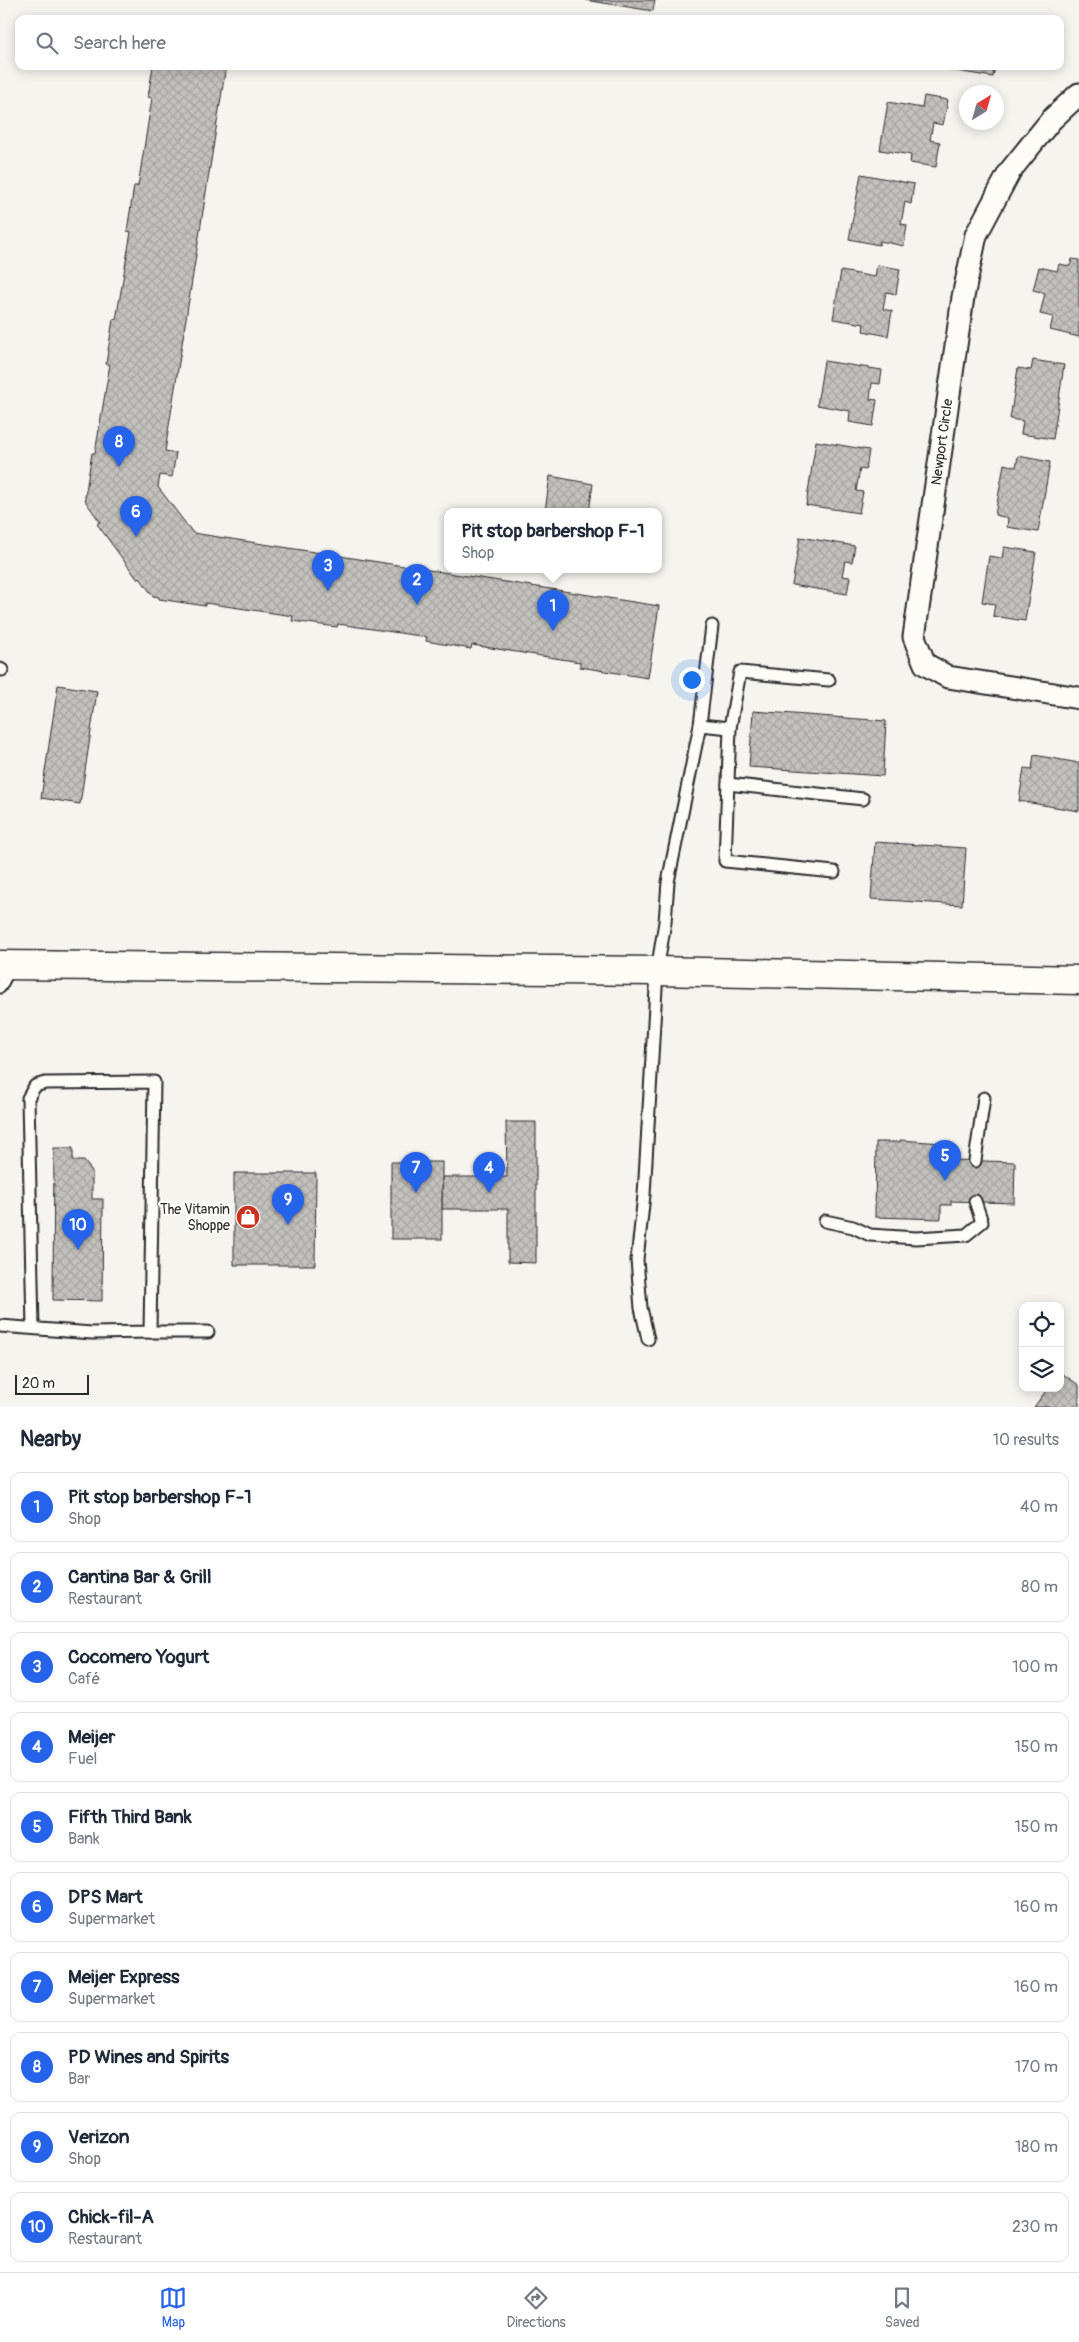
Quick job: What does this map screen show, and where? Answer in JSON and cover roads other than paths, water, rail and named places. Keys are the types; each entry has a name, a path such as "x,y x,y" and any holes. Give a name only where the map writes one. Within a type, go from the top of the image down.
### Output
{"main road":[{"path":"4,972 657,971 1079,980"}],"street":[{"name":"Newport Circle","path":"1079,94 1052,119 1010,172 976,235 963,297 914,637 925,664 948,677 1079,698"}],"lane":[{"path":"648,1339 641,1308 636,1260 644,1196 657,971 665,922 668,882 700,725 712,626"},
{"path":"829,680 740,672 730,728 725,861 834,872"},
{"path":"700,725 730,728"},
{"path":"728,784 863,799"},
{"path":"33,1328 28,1098 35,1086 45,1083 154,1082 150,1332"},
{"path":"975,1161 984,1098"},
{"path":"825,1221 853,1227 870,1235 916,1238 966,1235 982,1222 975,1201"},
{"path":"0,1326 92,1334 208,1332"}],"place":[{"name":"PD Wines and Spirits","path":"119,467"},
{"name":"DPS Mart","path":"136,537"},
{"name":"Cocomero Yogurt","path":"328,591"},
{"name":"Cantina Bar & Grill","path":"417,605"},
{"name":"Pit stop barbershop F-1","path":"553,631"},
{"name":"Fifth Third Bank","path":"945,1181"},
{"name":"Meijer Express","path":"416,1193"},
{"name":"Meijer","path":"489,1193"},
{"name":"The Vitamin Shoppe","path":"248,1217"},
{"name":"Verizon","path":"288,1225"},
{"name":"Chick-fil-A","path":"78,1250"}]}
